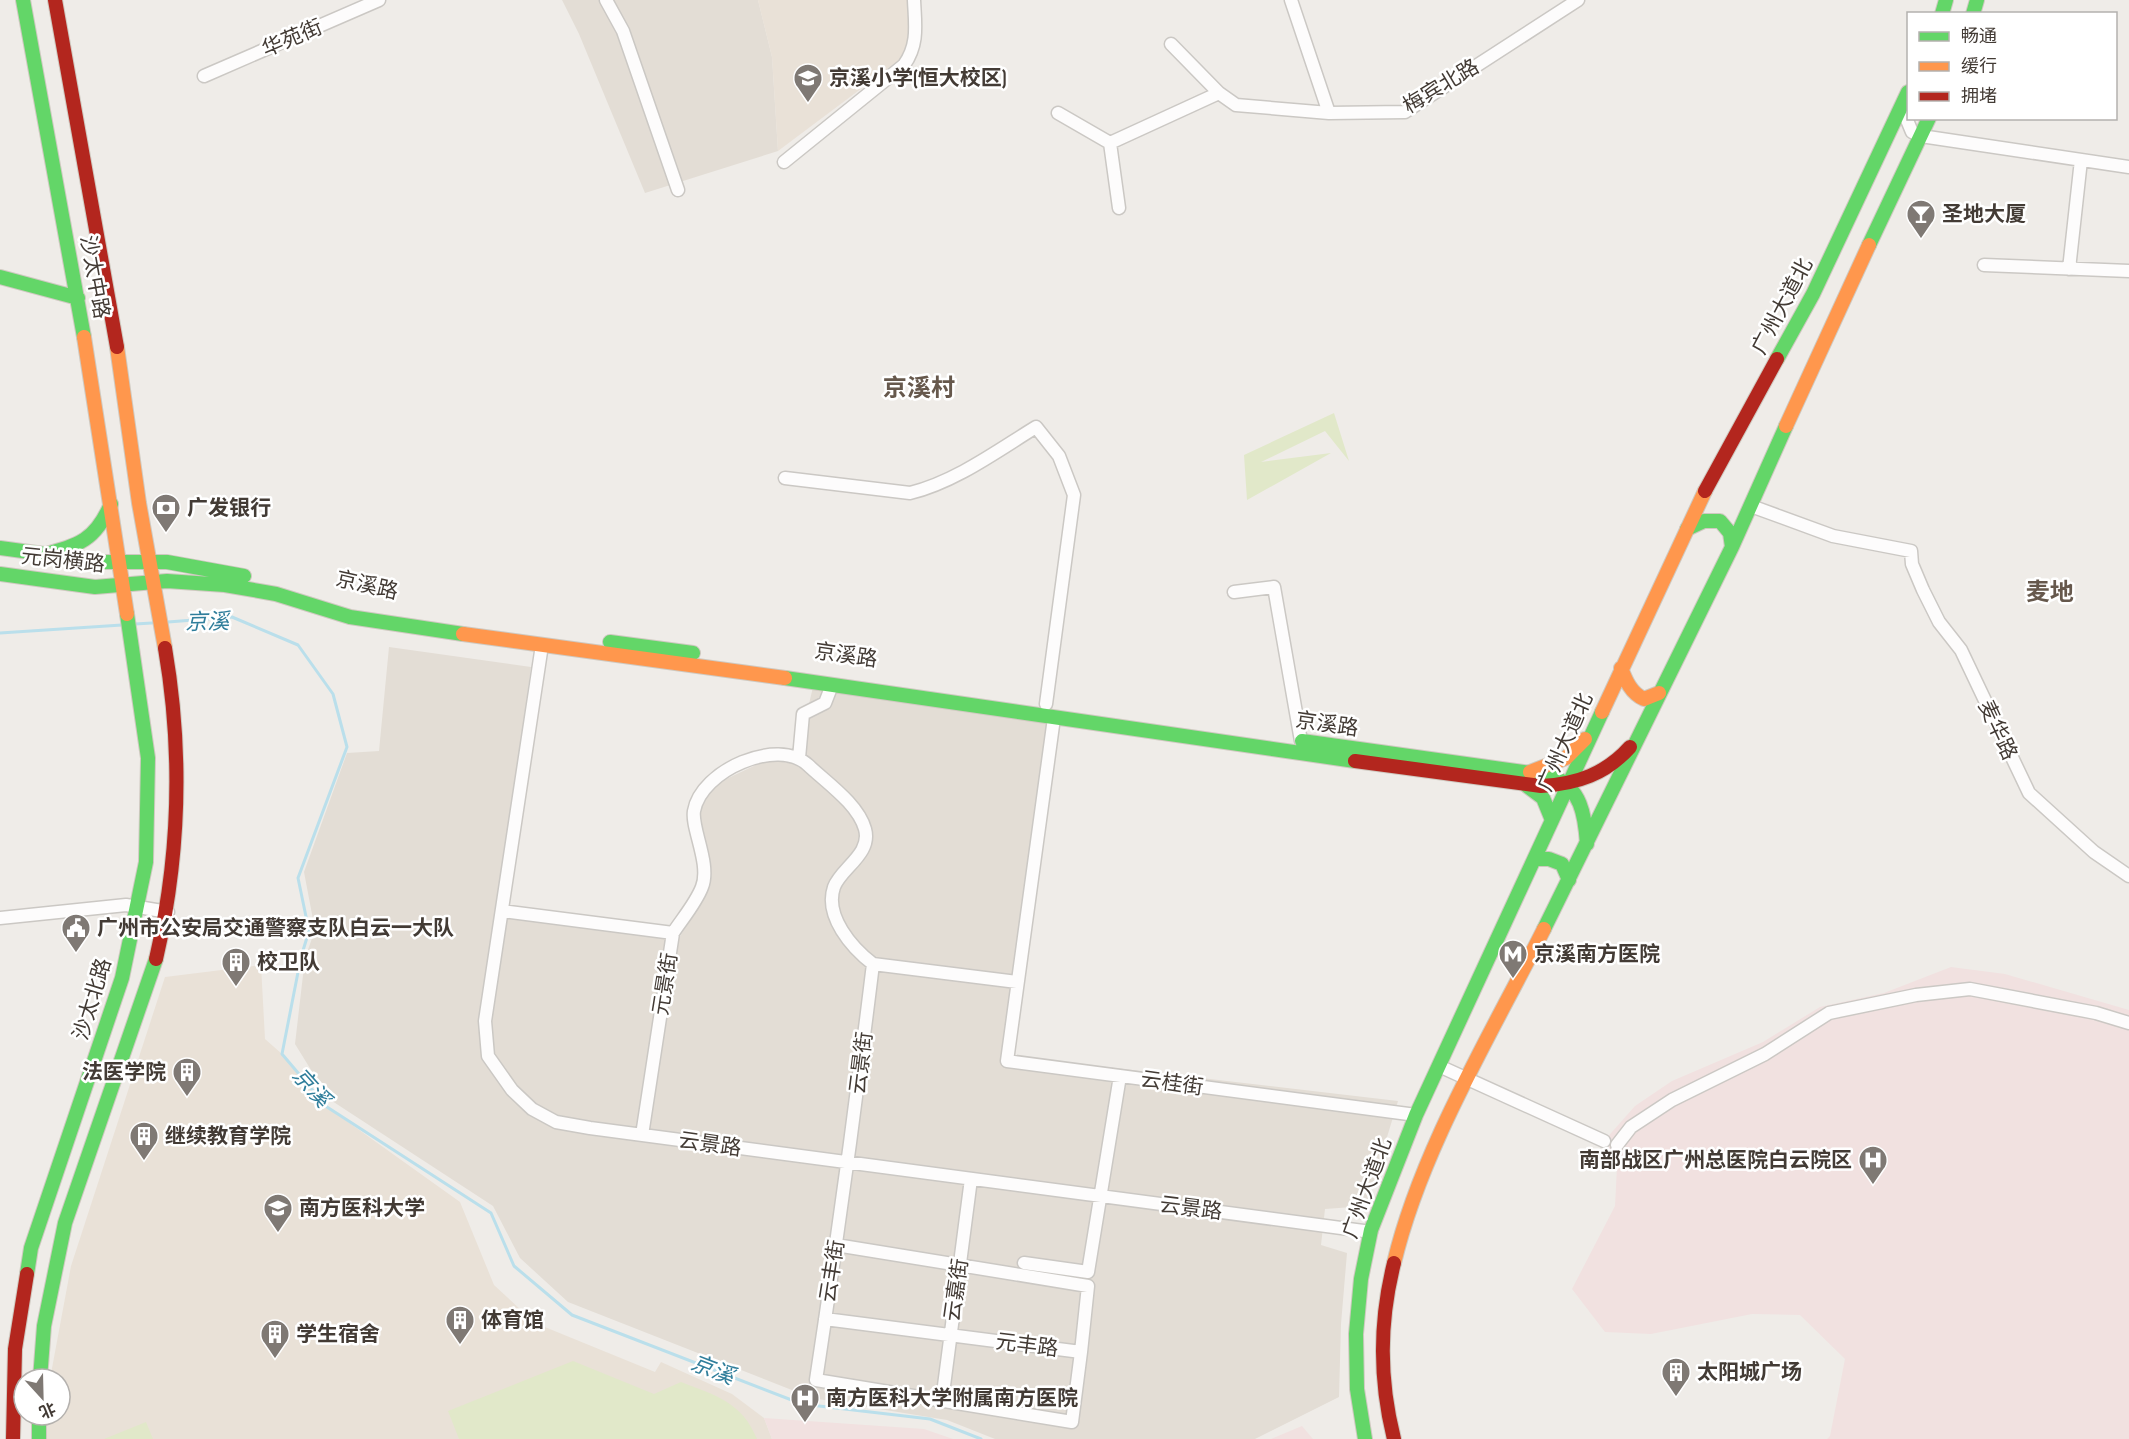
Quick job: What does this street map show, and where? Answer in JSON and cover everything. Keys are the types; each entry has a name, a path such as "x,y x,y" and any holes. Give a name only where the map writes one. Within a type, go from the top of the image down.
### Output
{"main road":[{"name":"沙太中路","path":"23,0 78,298 118,562"},
{"name":"沙太中路","path":"55,0 109,297 149,561"},
{"name":"广州大道北","path":"1365,1439 1359,1400 1357,1341 1361,1280 1371,1232 1416,1115 1687,529 1821,278 1907,94"},
{"path":"1394,1439 1385,1406 1384,1308 1392,1266 1418,1186 1469,1078 1587,844 1732,547 1835,317 1928,120"},
{"path":"0,277 78,298"},
{"path":"42,555 75,546 92,538 103,525 111,504"},
{"path":"1687,529 1704,521 1720,521 1730,533 1732,547"},
{"name":"元岗横路","path":"0,548 42,555 118,562"},
{"path":"40,1367 42,1322 63,1229 153,974 168,912 176,844 178,769 173,710 149,561"},
{"name":"京溪路","path":"118,562 167,561 266,580 397,614 669,649 1301,741 1530,771 1552,776 1569,785"},
{"name":"沙太北路","path":"13,1439 16,1339 31,1248 122,978 146,862 149,809 148,758 118,562"},
{"name":"元岗横路","path":"0,574 95,587 122,586"},
{"name":"京溪路","path":"122,586 153,582 196,582 255,590 359,618 1527,786 1569,785 1611,766 1640,735"},
{"path":"1621,668 1628,686 1638,697 1644,699 1659,693"},
{"path":"1530,771 1566,758 1597,724"},
{"path":"1569,785 1584,814 1587,844"},
{"path":"1527,786 1543,798 1552,820"},
{"path":"1535,859 1549,859 1562,864 1569,880"}],"street":[{"name":"华苑街","path":"204,76 379,0"},
{"path":"606,0 623,31 678,190"},
{"path":"784,162 904,65 913,52 916,38 914,0"},
{"path":"1291,0 1329,113"},
{"name":"梅宾北路","path":"1171,44 1219,93 1236,105 1329,113 1405,112 1578,0"},
{"path":"1110,143 1219,93"},
{"path":"1902,107 1907,120"},
{"path":"1058,113 1110,143"},
{"path":"1907,120 1912,132 1921,136 2129,166"},
{"path":"1110,143 1119,208"},
{"path":"2070,269 2081,160"},
{"path":"1984,265 2129,272"},
{"path":"785,478 910,493 927,489 989,456 1036,427 1059,456 1074,495 1046,704"},
{"name":"麦华路","path":"1751,506 1833,536 1911,551 1912,564 1923,591 1939,622 1961,650 2029,793 2094,852 2129,876"},
{"path":"1234,592 1274,587 1301,741"},
{"name":"云景路","path":"542,645 485,1021 488,1056 499,1075 532,1108 556,1122 642,1135 1371,1232"},
{"path":"799,758 803,714 825,703 832,685"},
{"name":"云桂街","path":"1054,718 1007,1061 1416,1115"},
{"path":"673,933 703,886 703,851 694,812 703,791 716,777 758,756 791,754 799,758 860,817 866,832 862,850 834,886 833,905 838,924 861,955 873,964 1017,982"},
{"path":"0,918 103,905 138,906 168,912"},
{"name":"元景街","path":"502,911 673,933 642,1135"},
{"name":"云景街","path":"849,1162 873,964"},
{"path":"1617,1145 1631,1126 1672,1100 1765,1054 1829,1013 1916,995 1970,989 2096,1013 2129,1023"},
{"path":"1439,1066 1604,1141"},
{"path":"1024,1263 1088,1272 1120,1076"},
{"name":"云丰街","path":"816,1380 849,1162"},
{"name":"云嘉街","path":"942,1401 971,1179"},
{"path":"836,1245 1088,1286 1081,1352"},
{"name":"元丰路","path":"816,1380 1072,1422 1081,1352 825,1319"}],"shaded area":[{"path":"562,0 758,0 772,57 778,151 645,193 579,34"},
{"name":"京溪小学(恒大校区)","path":"758,0 908,0 910,34 906,55 778,151 772,57"},
{"path":"389,647 531,667 497,914 678,940 707,890 708,850 699,812 708,795 720,782 760,763 789,759 795,763 813,687 1058,723 1012,1056 1398,1101 1366,1206 1325,1209 1321,1245 1347,1253 1341,1324 1339,1397 1255,1439 995,1439 947,1420 812,1398 568,1302 520,1258 493,1206 329,1099 295,1044 305,958 315,930 304,872 347,753 379,751"},
{"name":"南方医科大学","path":"261,965 265,1039 282,1054 327,1107 460,1202 494,1285 535,1323 655,1372 661,1362 732,1394 764,1418 772,1439 44,1439 44,1427 72,1427 72,1367 52,1367 71,1266 165,977"},
{"name":"南部战区广州总医院白云院区","path":"1951,967 2005,974 2129,1010 2129,1439 1827,1439 1830,1436 1845,1359 1800,1315 1752,1314 1651,1334 1605,1332 1572,1289 1615,1206 1617,1167 1604,1141 1635,1106 1672,1081 1763,1042 1820,1007 1884,993"},
{"name":"南方医科大学附属南方医院","path":"764,1418 924,1429 953,1439 772,1439"},
{"path":"1302,1426 1313,1439 1271,1439"}],"green space":[{"path":"1334,413 1349,461 1325,431 1261,462 1331,453 1247,500 1244,455"},
{"path":"573,1361 654,1394 681,1382 705,1391 726,1402 744,1416 757,1439 459,1439 448,1411"},
{"path":"146,1422 153,1439 104,1439"}],"waterway":[{"name":"京溪","path":"168,622 232,617 298,645 333,694 347,747 298,878 309,931 301,957 282,1054 327,1107 491,1213 514,1266 572,1315 802,1404 930,1419 981,1439"},
{"name":"京溪","path":"135,624 152,623"},
{"name":"京溪","path":"0,633 122,625"}],"traffic: fast":[{"path":"23,0 84,337"},
{"path":"1943,12 1946,0"},
{"path":"1974,12 1977,0"},
{"path":"1777,359 1813,294 1907,94"},
{"path":"1869,245 1928,120"},
{"path":"0,277 78,298"},
{"path":"1544,929 1732,547 1786,426"},
{"path":"42,555 84,540 99,526 111,504"},
{"path":"1687,529 1704,521 1720,521 1730,533 1732,547"},
{"path":"0,548 103,562 167,562 244,576"},
{"path":"0,574 95,587 167,581 225,585 276,594 350,617 463,634"},
{"path":"27,1274 31,1248 122,978 146,862 148,758 127,614"},
{"path":"610,642 693,653"},
{"path":"785,678 1355,761"},
{"path":"1365,1439 1357,1389 1356,1334 1361,1279 1371,1230 1416,1115 1602,712"},
{"path":"1302,741 1552,776 1562,781 1580,804 1587,844"},
{"path":"1527,786 1543,798 1552,820"},
{"path":"1535,859 1549,859 1562,864 1569,880"},
{"path":"41,1367 44,1326 65,1223 156,959"},
{"path":"39,1427 39,1439"}],"traffic: slow":[{"path":"1786,426 1869,245"},
{"path":"84,337 127,614"},
{"path":"117,347 139,503 165,648"},
{"path":"1602,712 1705,491"},
{"path":"463,634 785,678"},
{"path":"1621,668 1630,686 1639,696 1644,699 1659,693"},
{"path":"1530,772 1566,758 1585,739"},
{"path":"1394,1263 1406,1220 1440,1135 1544,929"}],"traffic: jam":[{"path":"55,0 117,347"},
{"path":"1705,491 1777,359"},
{"path":"156,959 170,881 176,804 175,726 165,648"},
{"path":"1355,761 1541,786 1567,783 1590,776 1611,764 1630,747"},
{"path":"1394,1263 1383,1329 1383,1373 1394,1439"},
{"path":"13,1439 15,1349 27,1274"}],"place":[{"name":"京溪小学(恒大校区)","path":"808,104"},
{"name":"圣地大厦","path":"1921,240"},
{"name":"广发银行","path":"166,534"},
{"name":"广州市公安局交通警察支队白云一大队","path":"76,954"},
{"name":"京溪南方医院","path":"1513,980"},
{"name":"校卫队","path":"236,988"},
{"name":"法医学院","path":"187,1098"},
{"name":"继续教育学院","path":"144,1162"},
{"name":"南部战区广州总医院白云院区","path":"1873,1186"},
{"name":"南方医科大学","path":"278,1234"},
{"name":"体育馆","path":"460,1346"},
{"name":"学生宿舍","path":"275,1360"},
{"name":"太阳城广场","path":"1676,1398"},
{"name":"南方医科大学附属南方医院","path":"805,1424"}],"district":[{"name":"京溪村","path":"919,388"},
{"name":"麦地","path":"2050,592"}]}
